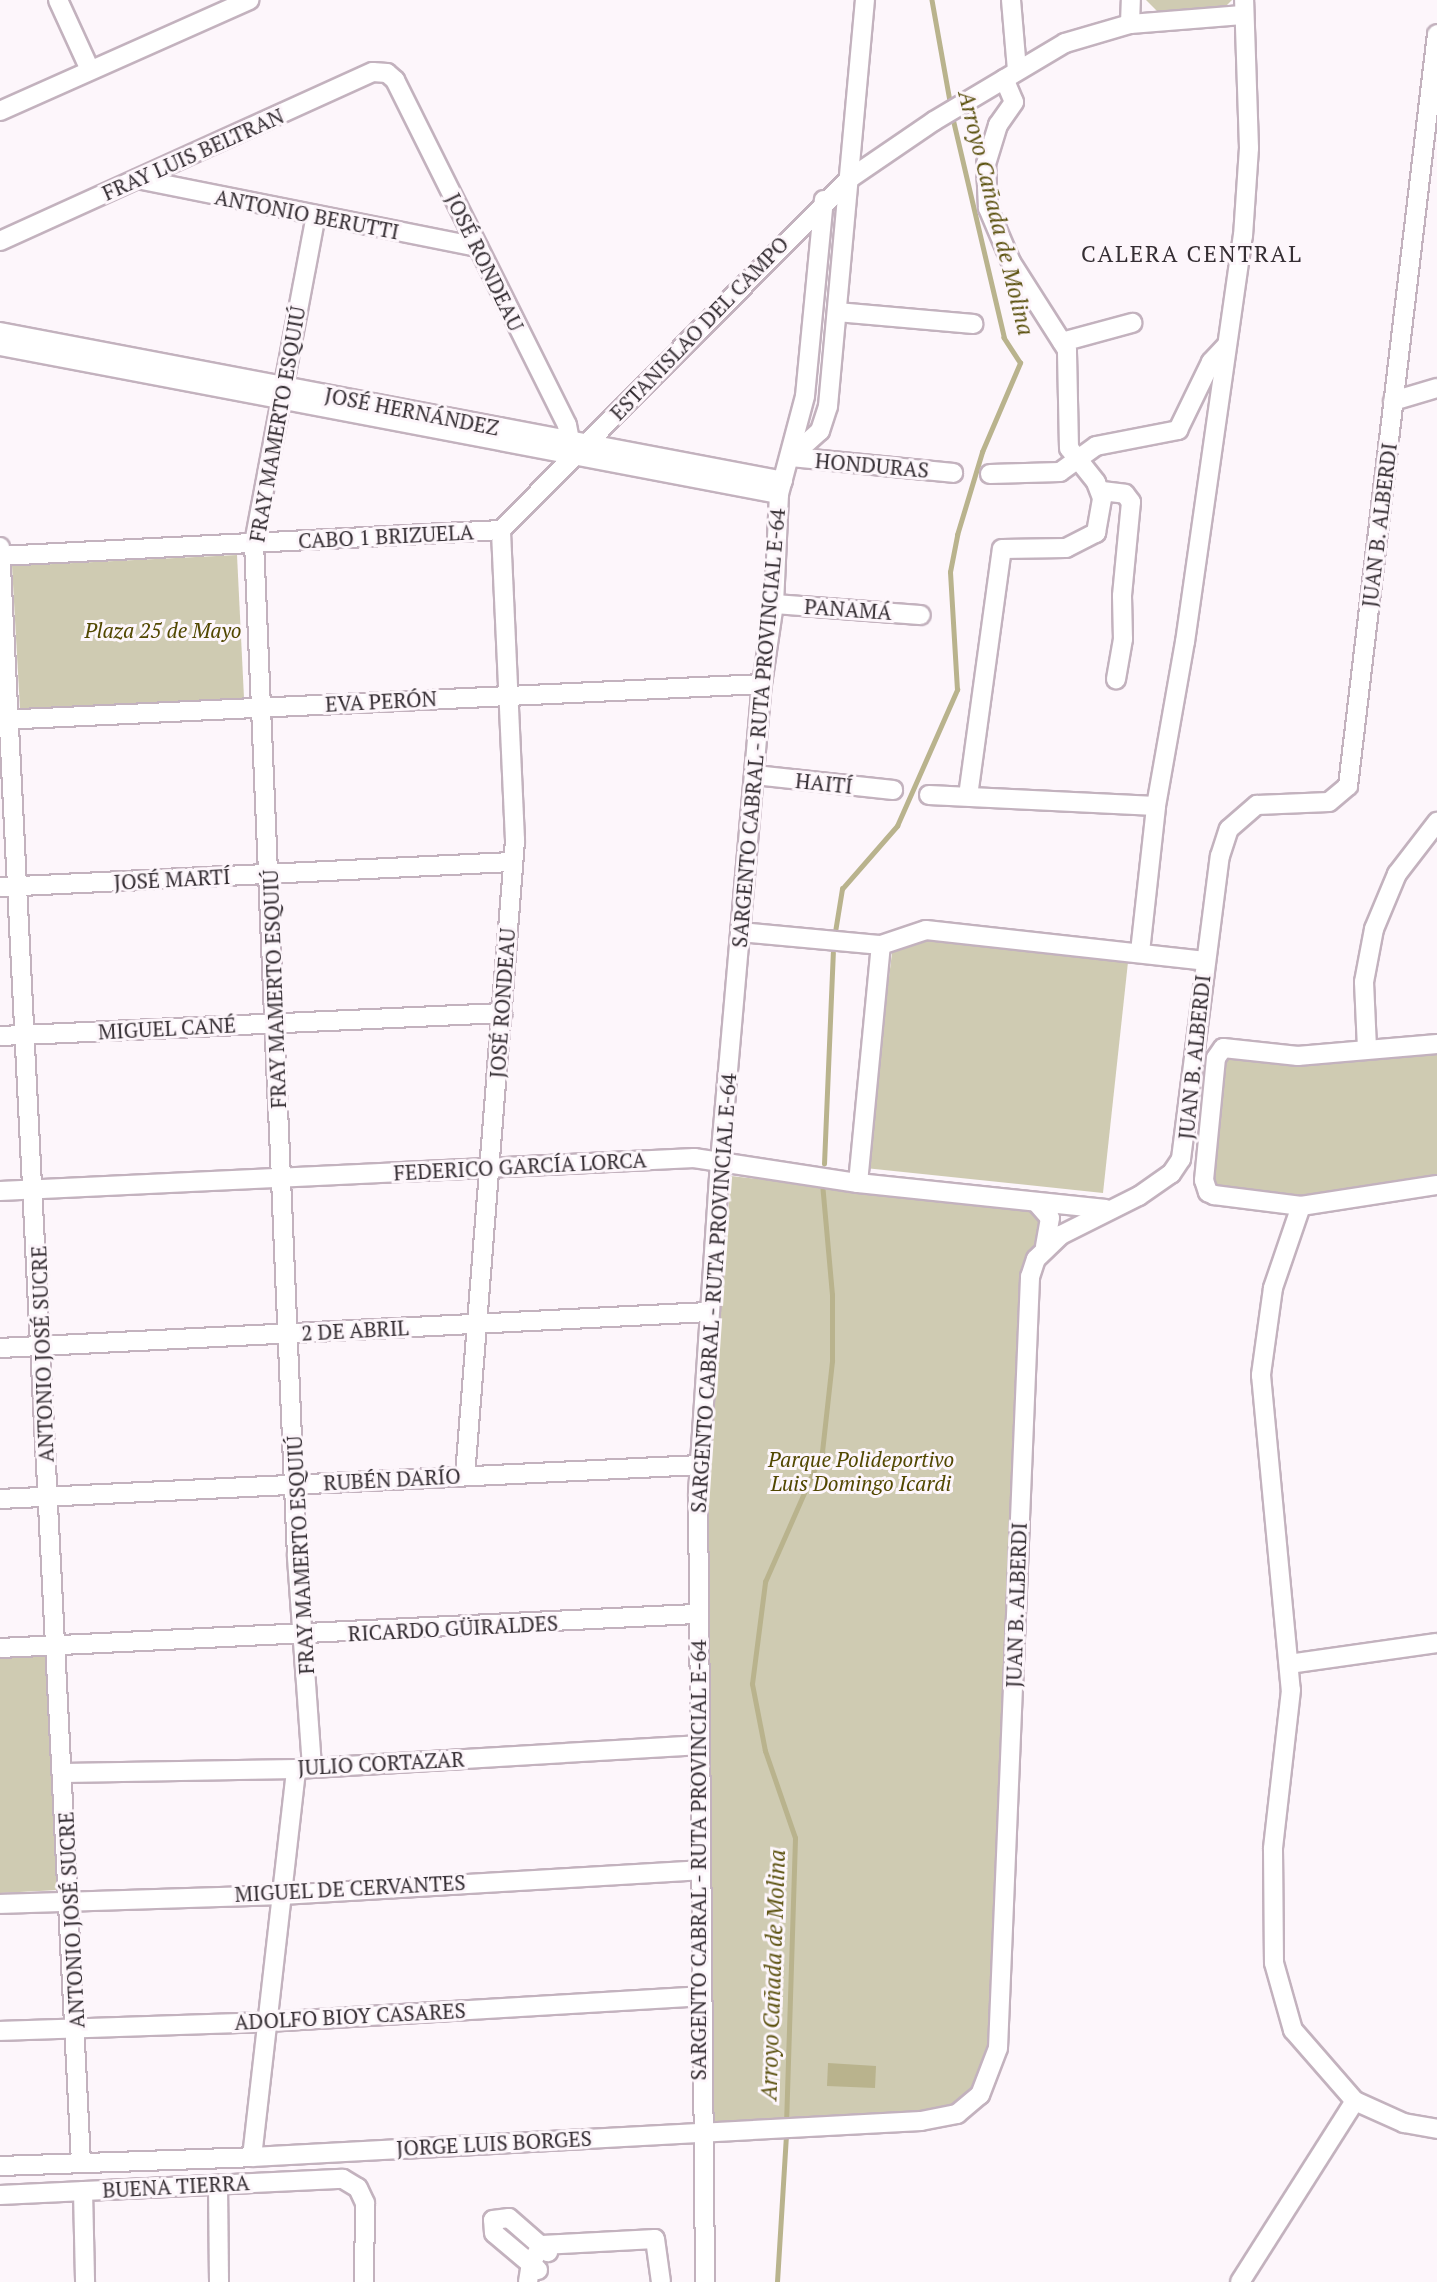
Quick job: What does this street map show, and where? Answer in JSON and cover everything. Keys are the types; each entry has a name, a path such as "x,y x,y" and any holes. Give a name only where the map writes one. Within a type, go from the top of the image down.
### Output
{"street":[{"path":"58,0 90,70"},
{"path":"0,111 248,0"},
{"path":"791,457 813,441 825,421 852,177 866,0"},
{"path":"1011,0 1010,75 1014,102 998,125 987,156 988,208 1011,262 1069,357 1069,449 1102,491 1125,494 1131,502 1122,596 1123,639 1116,679"},
{"path":"1130,0 1130,24"},
{"path":"1140,952 1156,806 1185,642 1247,186 1249,81 1243,8"},
{"name":"ESTANISLAO DEL CAMPO","path":"578,448 824,200 852,177 934,121 1065,43 1130,24 1243,8"},
{"name":"JUAN B. ALBERDI","path":"980,2095 999,2048 1026,1323 1030,1277 1042,1251 1061,1235 1163,1181 1181,1159 1220,856 1237,818 1269,802 1329,802 1348,786 1437,34"},
{"name":"FRAY LUIS BELTRAN","path":"0,241 373,72 387,73"},
{"name":"JOSÉ RONDEAU","path":"387,73 395,80 578,448"},
{"name":"ANTONIO BERUTTI","path":"137,179 478,247"},
{"name":"SARGENTO CABRAL - RUTA PROVINCIAL E-64","path":"705,2282 696,1614 700,1465 720,1162 762,684 774,604 781,488 791,457 804,396 824,200"},
{"name":"FRAY MAMERTO ESQUIÚ","path":"252,2157 282,1895 304,1768 305,1636 295,1484 254,543 316,216"},
{"path":"837,312 973,324"},
{"path":"1062,342 1132,323"},
{"name":"JOSÉ HERNÁNDEZ","path":"0,332 44,347 781,488"},
{"name":"JOSÉ HERNÁNDEZ","path":"0,346 44,347"},
{"path":"990,474 1060,472 1096,446 1178,430 1210,362 1225,347"},
{"path":"1394,401 1437,388"},
{"name":"CABO 1 BRIZUELA","path":"1,553 500,530 578,448"},
{"name":"HONDURAS","path":"791,457 953,473"},
{"path":"968,796 1000,553 1006,546 1066,548 1096,533 1102,491"},
{"name":"JOSÉ RONDEAU","path":"465,1476 515,830 500,530"},
{"name":"ANTONIO JOSÉ SUCRE","path":"1,553 5,720 19,887 24,1035 35,1189 48,1497 71,1902 81,2161"},
{"name":"PANAMÁ","path":"774,604 921,615"},
{"name":"EVA PERÓN","path":"5,720 762,684"},
{"name":"HAITÍ","path":"755,775 893,790"},
{"path":"929,795 1156,806"},
{"path":"1367,1048 1364,982 1374,929 1397,874 1437,822"},
{"name":"JOSÉ MARTÍ","path":"0,887 512,862"},
{"path":"740,932 881,945 926,930 1205,961"},
{"path":"858,1183 881,945"},
{"name":"MIGUEL CANÉ","path":"0,1036 502,1013"},
{"path":"1437,1044 1288,1055 1230,1045 1216,1058 1205,1187 1214,1195 1301,1206 1437,1185"},
{"name":"FEDERICO GARCÍA LORCA","path":"0,1191 694,1158 858,1183 1109,1210"},
{"path":"1036,1202 1049,1211 1051,1226 1042,1251"},
{"path":"1301,1206 1273,1289 1261,1375 1292,1706 1271,1882 1274,1963 1293,2031 1355,2101 1405,2123 1437,2129"},
{"name":"2 DE ABRIL","path":"0,1348 709,1312"},
{"name":"RUBÉN DARÍO","path":"0,1499 700,1465"},
{"name":"RICARDO GÜIRALDES","path":"0,1648 305,1636 696,1614"},
{"path":"1289,1664 1437,1643"},
{"name":"JULIO CORTAZAR","path":"64,1773 304,1768 697,1745"},
{"name":"MIGUEL DE CERVANTES","path":"0,1904 282,1895 699,1870"},
{"name":"ADOLFO BIOY CASARES","path":"0,2031 76,2026 268,2022 700,1996"},
{"name":"JORGE LUIS BORGES","path":"0,2166 81,2161 252,2157 942,2119 966,2108 980,2095"},
{"path":"1240,2282 1355,2101"},
{"name":"BUENA TIERRA","path":"0,2195 334,2178 351,2182 362,2193 365,2203 364,2282"},
{"path":"218,2185 219,2282"},
{"path":"83,2191 85,2282"},
{"path":"546,2250 534,2275 494,2233 493,2220 509,2218 546,2250 657,2244 661,2282"}],"green space":[{"path":"1146,0 1232,0 1226,6 1159,13"},
{"name":"Plaza 25 de Mayo","path":"237,555 244,698 20,709 12,566"},
{"path":"909,939 1128,962 1103,1193 865,1168 892,953"},
{"path":"1437,1050 1437,1179 1308,1200 1213,1187 1210,1180 1224,1056"},
{"name":"Parque Polideportivo Luis Domingo Icardi","path":"731,1176 1042,1212 1042,1237 1023,1268 1019,1286 992,2048 983,2083 953,2111 718,2123 711,2118 708,1471"},
{"path":"46,1654 59,1890 0,1893 0,1657"}],"shaded area":[{"path":"828,2063 876,2066 875,2088 827,2086"}],"waterway":[{"name":"Arroyo Cañada de Molina","path":"932,0 951,107"},
{"name":"Arroyo Cañada de Molina","path":"835,932 842,889 897,826 957,690 950,572 957,535 982,452 1020,363 1004,338 952,116"},
{"name":"Arroyo Cañada de Molina","path":"824,1164 833,953"},
{"name":"Arroyo Cañada de Molina","path":"786,2125 795,1838 765,1751 752,1684 765,1582 822,1452 832,1361 832,1295 822,1184"},
{"name":"Arroyo Cañada de Molina","path":"777,2282 786,2133"}],"district":[{"name":"CALERA CENTRAL","path":"1192,254"}]}
